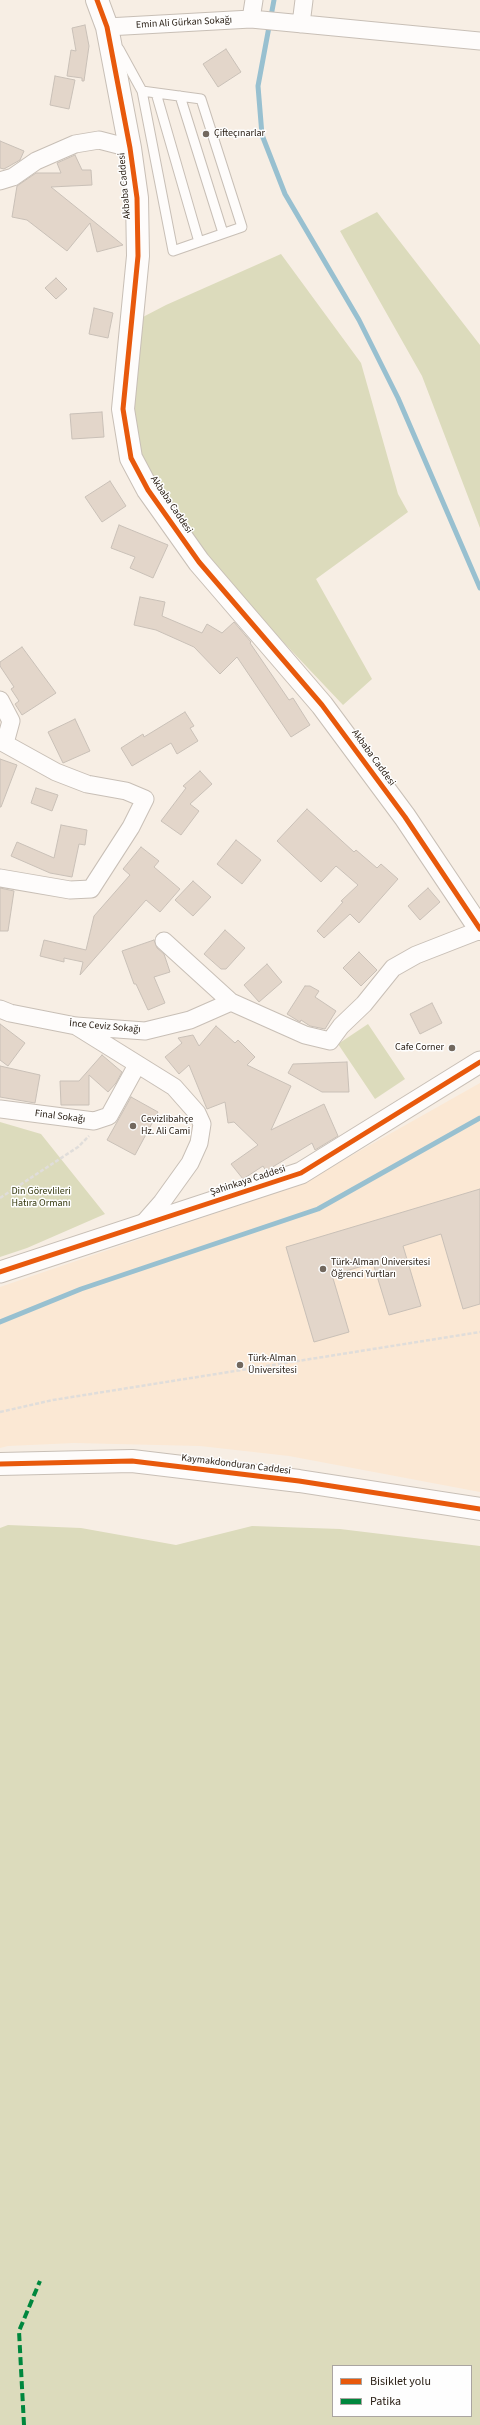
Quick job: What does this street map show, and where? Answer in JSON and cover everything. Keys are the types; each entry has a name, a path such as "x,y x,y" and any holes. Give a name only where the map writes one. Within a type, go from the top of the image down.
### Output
{"main road":[{"name":"Akbaba Caddesi","path":"97,0 107,27 130,148 137,198 138,256 123,410 131,458 148,490 199,562 322,705 405,817 480,929"},
{"name":"Kaymakdonduran Caddesi","path":"0,1464 132,1461 299,1481 476,1507"}],"street":[{"path":"254,0 256,20"},
{"path":"300,24 304,0"},
{"name":"Emin Ali Gürkan Sokağı","path":"107,27 256,20 480,41"},
{"path":"0,181 13,177 36,161 75,144 99,140 130,148"},
{"path":"0,700 11,721 2,741 56,772 87,784 126,791 145,799 131,827 91,890 70,890 0,878"},
{"path":"164,941 231,1002 305,1035 330,1041 341,1026 364,1004 393,968 416,955 480,929"},
{"name":"İnce Ceviz Sokağı","path":"0,1009 10,1013 76,1026 145,1032 190,1020 231,1002"},
{"path":"76,1026 174,1087 197,1113 202,1124 199,1143 190,1163 162,1202 141,1226"},
{"name":"Şahinkaya Caddesi","path":"0,1272 301,1173 480,1062"},
{"path":"109,1116 137,1065"},
{"name":"Final Sokağı","path":"0,1109 94,1121 109,1116"}],"lane":[{"path":"107,27 142,91 172,251 242,227 201,99 142,91"},
{"path":"156,93 198,242"},
{"path":"180,96 224,233"}],"path":[{"path":"0,1198 78,1147 109,1116"},
{"path":"0,1412 53,1400 480,1332"}],"shaded area":[{"name":"Türk-Alman Üniversitesi","path":"480,1083 480,1492 289,1456 200,1446 74,1443 8,1446 0,1448 0,1287 301,1184"}],"green space":[{"path":"377,212 480,345 480,528 422,376 340,231"},
{"path":"281,254 361,363 398,494 408,512 316,579 372,679 343,705 233,589 148,477 131,417 141,318 166,305"},
{"path":"368,1024 405,1079 375,1099 338,1044"},
{"name":"Din Görevlileri Hatıra Ormanı","path":"0,1122 41,1134 105,1214 27,1248 0,1257"},
{"path":"8,1525 81,1528 176,1545 252,1526 340,1529 480,1546 480,2425 0,2425 0,1528"}],"building":[{"path":"85,25 89,46 84,81 82,81 82,78 67,76 71,50 76,51 72,28"},
{"path":"226,49 241,72 218,87 203,64"},
{"path":"55,76 75,80 69,109 50,105"},
{"path":"0,141 24,151 20,160 4,169 0,168"},
{"path":"75,155 82,170 91,170 92,185 51,187 123,245 97,252 90,223 67,251 27,220 12,217 17,186 36,173 61,173 57,163"},
{"path":"56,278 67,289 56,299 45,288"},
{"path":"94,308 113,313 108,338 89,334"},
{"path":"102,412 104,437 72,439 70,414"},
{"path":"110,481 126,506 102,522 85,497"},
{"path":"119,525 168,545 153,578 130,568 135,557 111,548"},
{"path":"140,597 165,602 162,616 202,633 207,624 222,633 234,622 251,642 250,643 289,700 293,698 310,725 291,737 237,657 220,674 194,647 156,630 134,625"},
{"path":"22,647 56,693 22,715 15,704 19,701 11,689 14,687 0,666 0,662"},
{"path":"185,712 194,726 190,728 198,741 177,754 171,743 132,766 121,748 143,734 144,737"},
{"path":"75,719 90,751 63,763 48,732"},
{"path":"0,759 17,765 1,807 0,807"},
{"path":"200,771 212,784 190,804 199,811 181,835 161,821 186,788 183,786"},
{"path":"36,788 58,795 52,811 31,803"},
{"path":"307,809 354,852 356,850 377,868 381,864 398,879 359,923 350,914 324,938 317,931 343,902 341,901 358,885 336,866 321,882 277,841"},
{"path":"61,825 87,830 85,845 79,844 72,877 50,873 11,856 17,842 54,858"},
{"path":"236,840 261,860 242,884 217,864"},
{"path":"141,847 159,861 154,867 180,889 160,912 146,900 80,975 83,962 64,958 64,962 40,956 44,940 86,950 94,916 130,875 123,869"},
{"path":"193,881 211,897 193,916 175,900"},
{"path":"0,888 14,891 8,931 0,931"},
{"path":"428,888 440,902 420,920 408,906"},
{"path":"225,930 245,948 226,969 221,969 204,954"},
{"path":"154,940 157,948 164,954 170,972 154,977 165,1003 148,1010 136,984 134,984 122,951"},
{"path":"359,952 377,970 361,986 343,968"},
{"path":"267,964 282,982 259,1002 244,985"},
{"path":"305,986 310,986 319,991 315,997 336,1011 325,1029 310,1026 287,1014"},
{"path":"432,1003 442,1023 420,1034 410,1014"},
{"path":"0,1024 25,1043 8,1066 0,1060"},
{"path":"216,1026 235,1043 238,1040 255,1057 247,1065 291,1086 271,1130 324,1104 338,1136 315,1150 312,1143 266,1171 263,1166 243,1179 231,1164 258,1145 234,1122 228,1123 225,1102 207,1109 189,1065 179,1074 165,1057 182,1043 178,1038 193,1035 199,1046"},
{"path":"102,1055 122,1072 116,1083 108,1092 89,1075 89,1105 61,1105 60,1081 79,1081"},
{"path":"347,1062 349,1092 322,1092 288,1073 293,1064"},
{"path":"0,1066 40,1075 35,1103 0,1097"},
{"name":"Cevizlibahçe Hz. Ali Cami","path":"131,1097 158,1112 135,1155 107,1140"},
{"name":"Türk-Alman Üniversitesi Öğrenci Yurtları","path":"480,1189 480,1304 463,1309 441,1234 403,1246 421,1306 389,1315 373,1263 332,1275 349,1332 314,1342 286,1247"}],"waterway":[{"path":"274,0 258,86 262,135 285,194 359,320 398,398 480,588"},
{"path":"0,1322 81,1289 318,1209 480,1118"}],"marked path":[{"path":"24,2425 19,2331 40,2281"}],"cycle path":[{"path":"97,0 107,27 130,148 137,198 138,256 123,409 131,458 148,490 199,562 322,705 405,817 480,929"},
{"path":"0,1272 301,1173 480,1062"},
{"path":"0,1464 132,1461 299,1481 480,1509"}],"place":[{"name":"Çifteçınarlar","path":"206,134"},
{"name":"Cafe Corner","path":"452,1048"},
{"name":"Cevizlibahçe Hz. Ali Cami","path":"133,1126"},
{"name":"Türk-Alman Üniversitesi Öğrenci Yurtları","path":"323,1269"},
{"name":"Türk-Alman Üniversitesi","path":"240,1365"}]}
